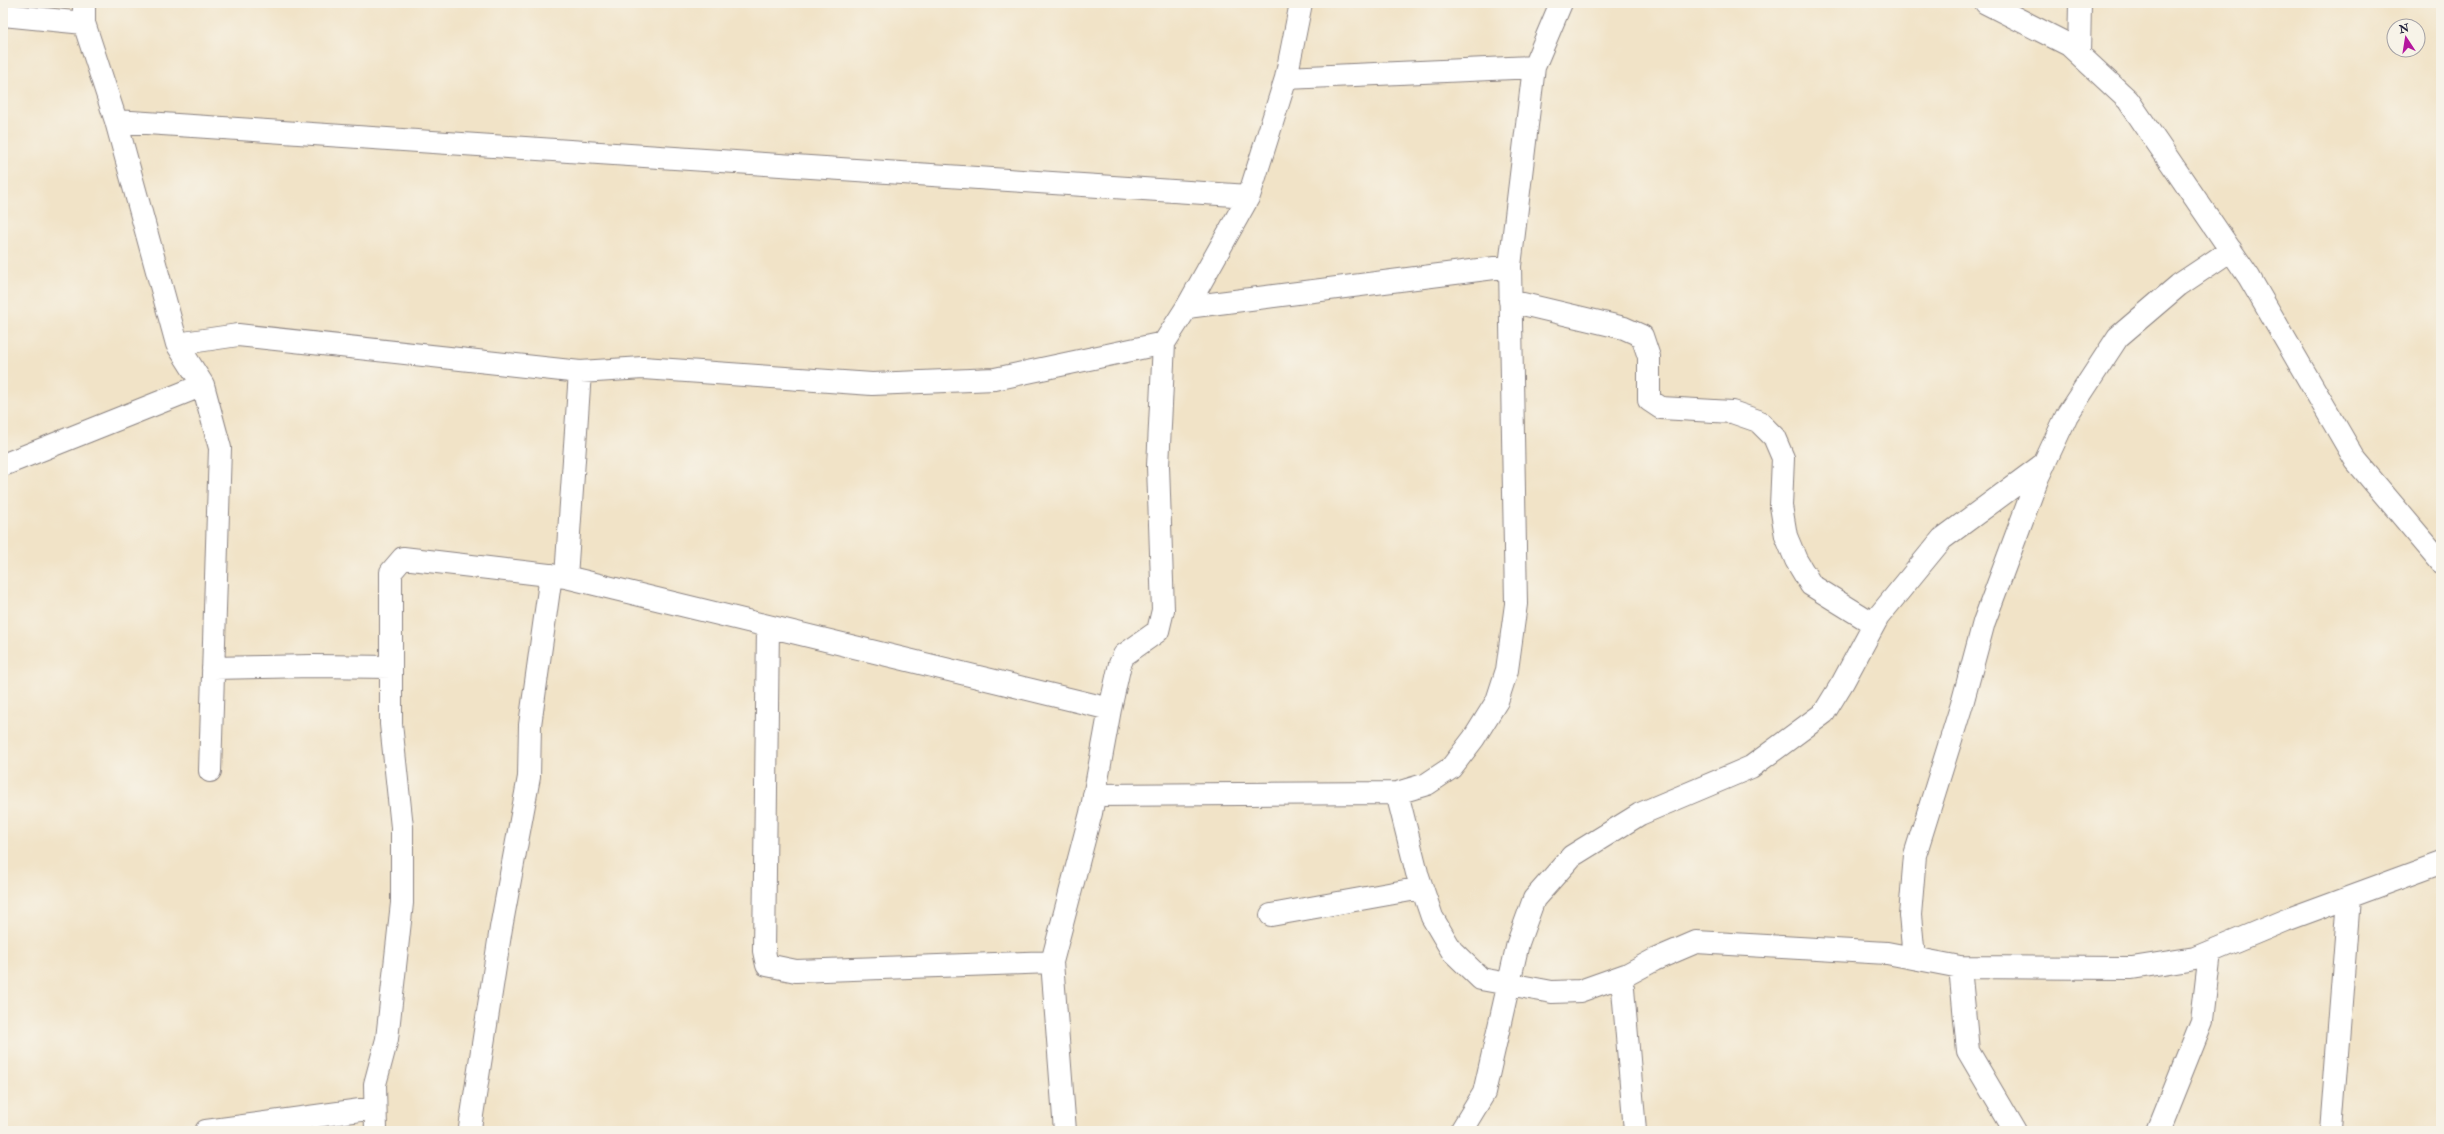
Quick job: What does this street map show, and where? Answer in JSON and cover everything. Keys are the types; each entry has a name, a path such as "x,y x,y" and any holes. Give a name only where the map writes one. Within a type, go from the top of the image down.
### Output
{"street":[{"path":"1065,1131 1052,962 1094,795 1120,664 1124,655 1158,631 1163,610 1158,466 1164,343 1187,307 1249,196 1286,78 1301,3"},
{"path":"1094,795 1397,793 1427,784 1451,768 1474,738 1497,701 1507,670 1516,604 1510,266 1534,66 1560,3"},
{"path":"1986,3 2069,45 2128,100 2249,277 2356,461 2441,562"},
{"path":"2079,54 2080,3"},
{"path":"3,15 84,13 116,121 177,344 203,385 220,448 210,771"},
{"path":"1286,78 1534,66"},
{"path":"116,121 1249,196"},
{"path":"1914,958 1910,915 1915,855 1962,704 1984,622 2014,537 2045,463 2067,416 2118,337 2179,285 2231,250"},
{"path":"1187,307 1510,266"},
{"path":"1510,301 1624,328 1642,336 1648,358 1649,400 1661,408 1732,412 1758,421 1774,437 1783,458 1781,506 1786,536 1796,560 1811,585 1874,624"},
{"path":"177,344 238,335 580,372 643,368 872,384 995,379 1164,343"},
{"path":"470,1128 501,928 529,777 530,725 559,576 580,372"},
{"path":"3,465 203,385"},
{"path":"1461,1131 1484,1093 1518,943 1534,900 1572,856 1640,814 1750,767 1824,713 1844,682 1874,624 1942,539 2045,463"},
{"path":"376,1131 375,1084 387,1039 402,903 402,827 391,724 391,572 403,558 559,576 1110,709"},
{"path":"768,626 764,951 767,965 796,971 1052,962"},
{"path":"213,668 314,666 391,667"},
{"path":"1397,793 1422,888 1432,918 1452,951 1481,979 1552,992 1580,991 1628,974 1654,960 1696,942 1887,953 1960,967 2132,968 2196,958 2286,920 2441,863"},
{"path":"1271,915 1422,888"},
{"path":"2331,1131 2349,898"},
{"path":"2158,1131 2202,1021 2210,952"},
{"path":"1960,967 1968,1051 2015,1131"},
{"path":"1624,990 1635,1131"},
{"path":"206,1131 375,1108"}]}
